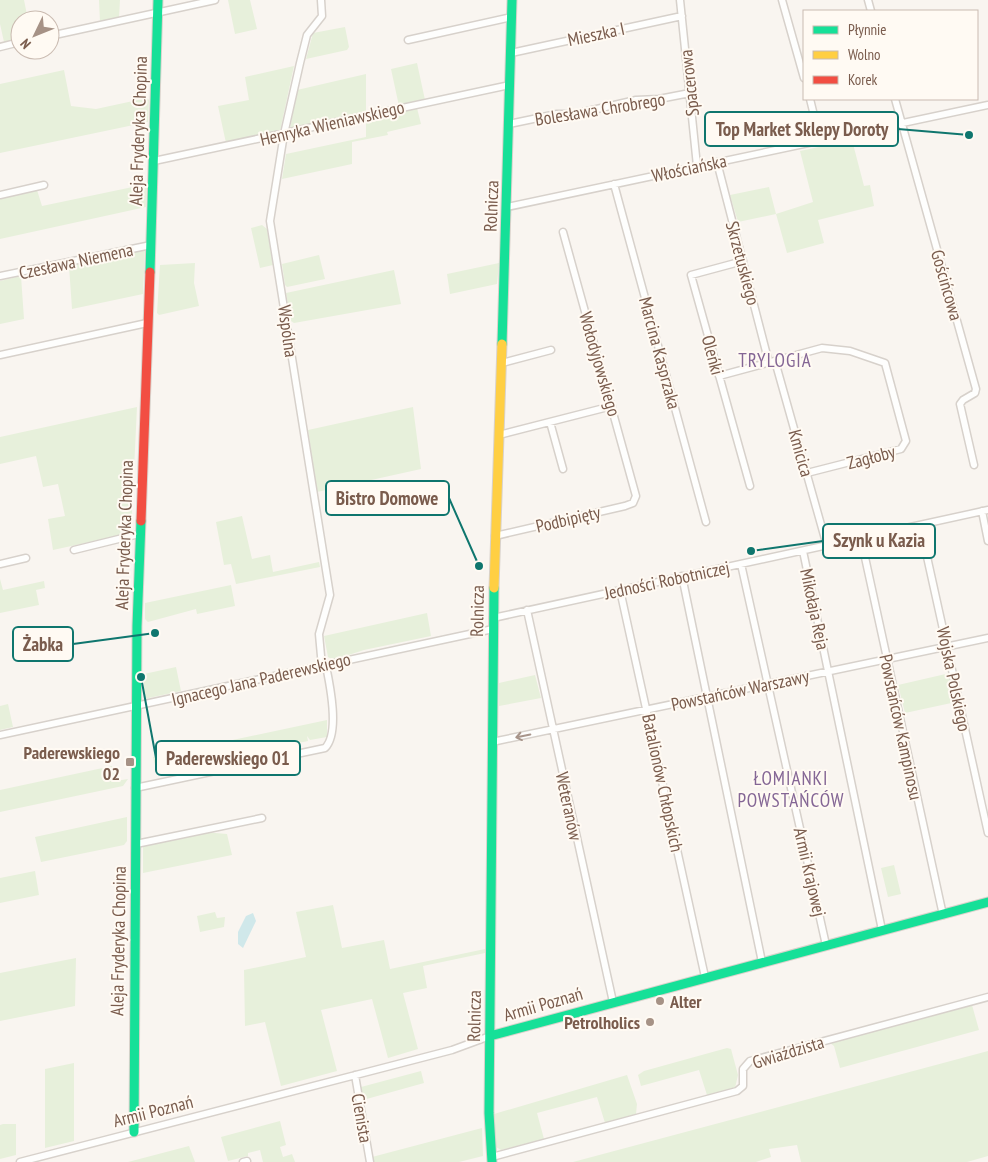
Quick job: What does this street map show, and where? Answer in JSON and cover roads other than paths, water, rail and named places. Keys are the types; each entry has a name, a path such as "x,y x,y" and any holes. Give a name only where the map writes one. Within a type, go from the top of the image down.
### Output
{"street":[{"name":"Aleja Fryderyka Chopina","path":"134,1132 132,1120 139,534 154,161 158,0"},
{"path":"60,34 215,0"},
{"name":"Wspólna","path":"136,788 325,748 332,735 331,695 319,634 330,595 270,221 284,134 307,35 322,16 321,0"},
{"name":"Rolnicza","path":"492,1159 490,1036 493,618 512,0"},
{"name":"Spacerowa","path":"680,0 697,166"},
{"path":"782,0 803,74"},
{"name":"Mieszka I","path":"511,53 682,16"},
{"path":"408,40 512,17"},
{"name":"Henryka Wieniawskiego","path":"154,161 510,85"},
{"name":"Bolesława Chrobrego","path":"509,124 557,114 575,114 636,100 659,100 690,93"},
{"path":"810,100 820,140"},
{"name":"Gościńcowa","path":"895,100 976,390 975,393 960,404 974,465"},
{"name":"Włościańska","path":"507,207 988,105"},
{"name":"Skrzetuskiego","path":"717,162 772,362"},
{"name":"Marcina Kasprzaka","path":"614,184 706,522"},
{"path":"0,195 44,185"},
{"name":"Wołodyjowskiego","path":"563,232 636,496"},
{"name":"Czesława Niemena","path":"0,276 151,245"},
{"name":"Oleńki","path":"743,261 691,275 750,486"},
{"path":"0,356 148,323"},
{"name":"Zagłoby","path":"772,362 822,348 850,351 883,361 887,367 906,442 905,446 899,450 807,473"},
{"path":"502,363 551,350"},
{"path":"719,376 772,362"},
{"name":"Kmicica","path":"772,362 807,473 827,546"},
{"path":"499,435 612,406"},
{"path":"550,422 563,469"},
{"name":"Podbipięty","path":"495,536 633,504 636,496"},
{"path":"985,510 988,541"},
{"name":"Jedności Robotniczej","path":"493,618 682,576 803,552 985,510"},
{"name":"Wojska Polskiego","path":"920,525 988,834"},
{"path":"74,550 139,534"},
{"name":"Powstańców Kampinosu","path":"861,538 942,915"},
{"name":"Mikołaja Reja","path":"803,552 882,930"},
{"path":"0,564 26,558"},
{"name":"Armii Krajowej","path":"741,564 826,945"},
{"path":"682,576 762,962"},
{"name":"Batalionów Chłopskich","path":"620,590 705,977"},
{"name":"Weteranów","path":"527,610 612,1002"},
{"name":"Ignacego Jana Paderewskiego","path":"0,735 324,667 398,648 493,629"},
{"name":"Powstańców Warszawy","path":"492,742 988,638"},
{"path":"136,844 262,818"},
{"name":"Armii Poznań","path":"20,1162 452,1050 490,1036 612,1002 988,902"},
{"name":"Gwiaździsta","path":"492,1159 737,1091 743,1086 743,1069 750,1061 988,997"},
{"name":"Cienista","path":"355,1074 370,1162"}],"water":[{"path":"253,913 256,921 243,948 238,944 238,932 246,916"}],"place":[{"name":"Top Market Sklepy Doroty","path":"969,135"},
{"name":"Szynk u Kazia","path":"751,551"},
{"name":"Bistro Domowe","path":"479,566"},
{"name":"Żabka","path":"155,633"},
{"name":"Paderewskiego 01","path":"141,677"},
{"name":"Paderewskiego 02","path":"130,762"},
{"name":"Alter","path":"660,1001"},
{"name":"Petrolholics","path":"650,1022"}],"district":[{"name":"TRYLOGIA","path":"775,360"},
{"name":"ŁOMIANKI POWSTAŃCÓW","path":"791,789"}]}
